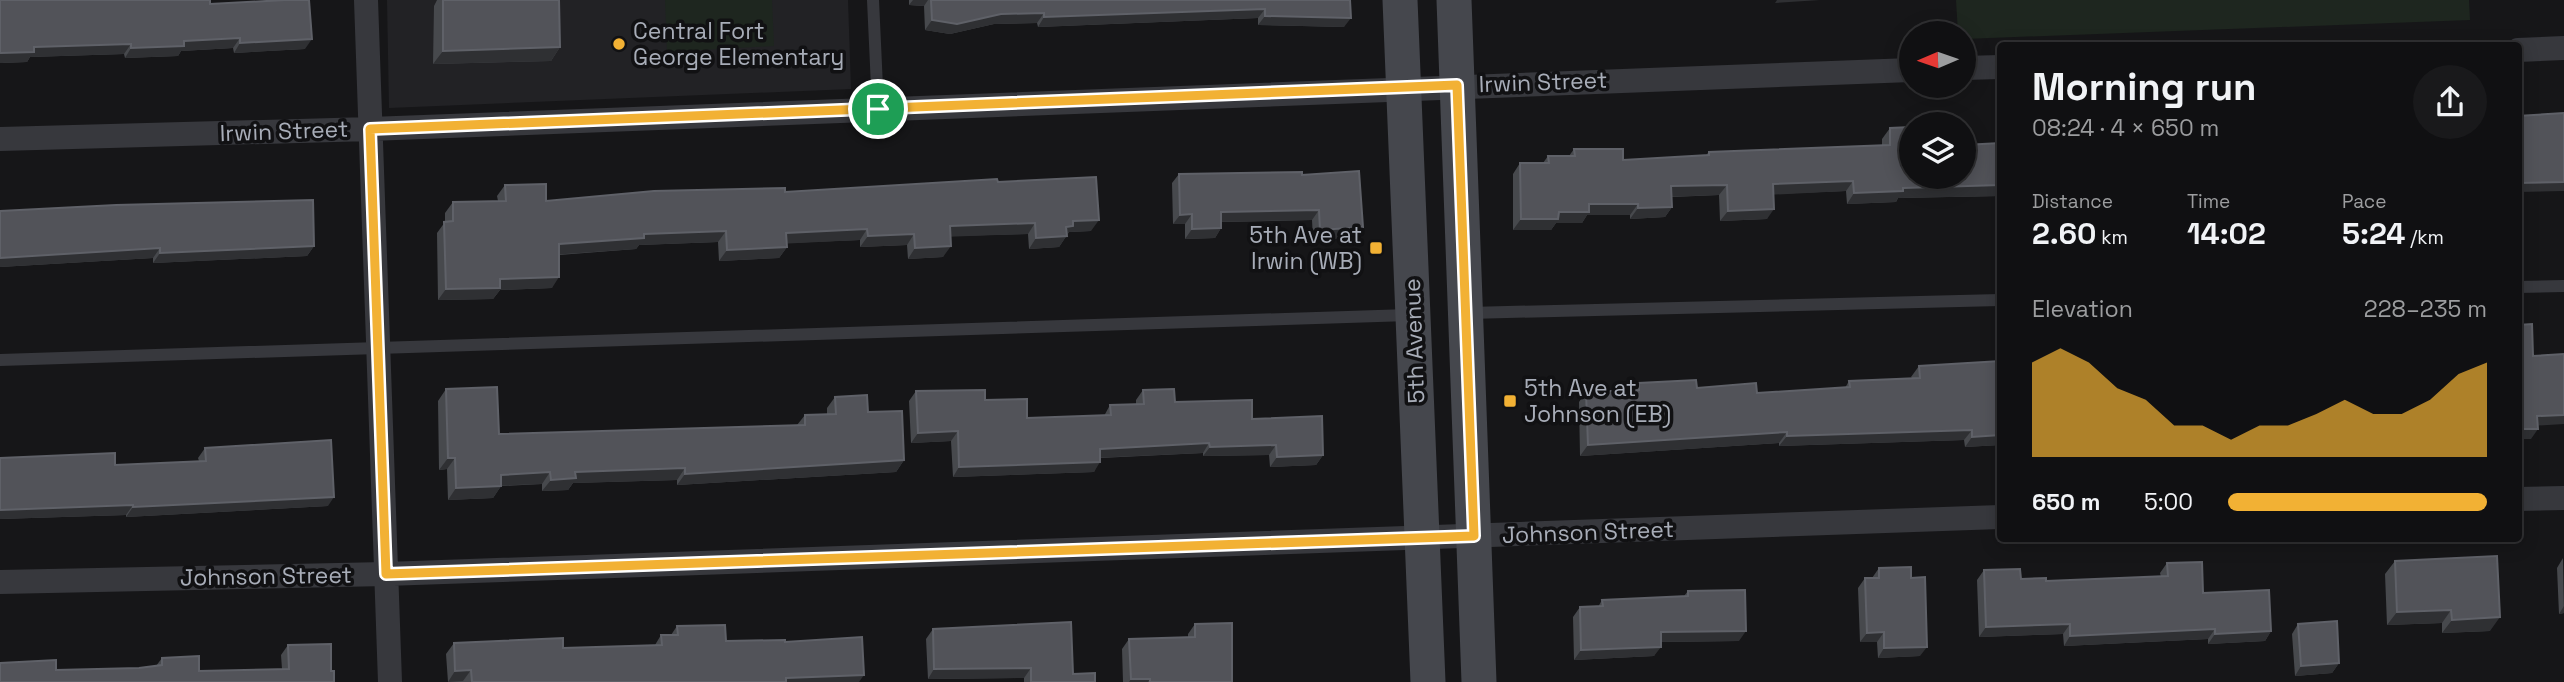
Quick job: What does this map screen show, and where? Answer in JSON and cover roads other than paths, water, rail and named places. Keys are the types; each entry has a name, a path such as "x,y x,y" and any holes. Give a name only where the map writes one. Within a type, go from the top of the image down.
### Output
{"main road":[{"name":"5th Avenue","path":"1400,0 1428,682"},
{"path":"1454,0 1479,682"}],"street":[{"path":"366,0 390,682"},
{"path":"2522,50 2564,48"},
{"path":"1976,68 1997,67"},
{"name":"Irwin Street","path":"0,139 370,129 1457,85 1899,70"},
{"path":"2522,499 2564,498"},
{"name":"Johnson Street","path":"0,582 386,574 1997,517"}],"lane":[{"path":"873,0 878,109"},
{"path":"2522,287 2564,286"},
{"path":"1465,313 1997,300"},
{"path":"0,360 1413,315"}],"place":[{"name":"Central Fort George Elementary","path":"619,44"},
{"name":"5th Ave at Irwin (WB)","path":"1376,248"},
{"name":"5th Ave at Johnson (EB)","path":"1510,401"}]}
